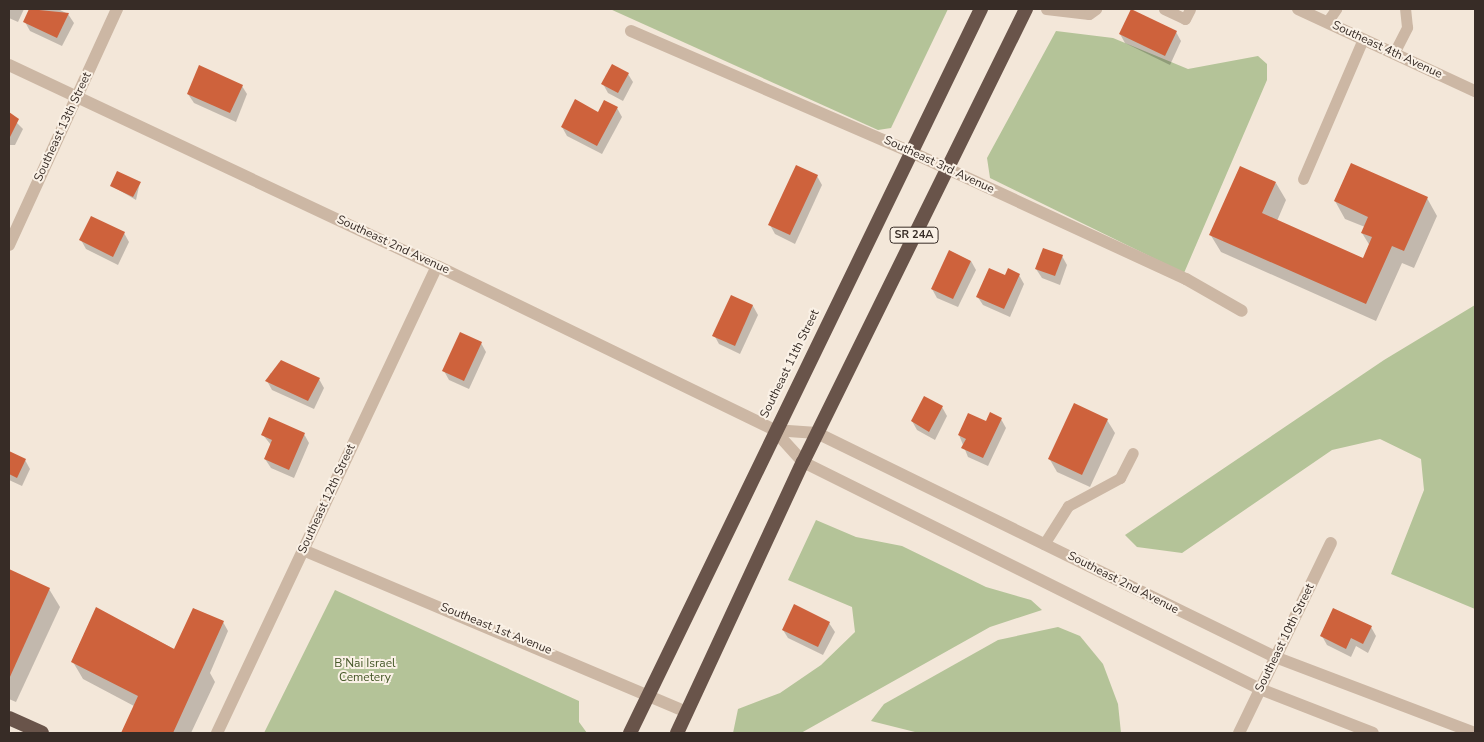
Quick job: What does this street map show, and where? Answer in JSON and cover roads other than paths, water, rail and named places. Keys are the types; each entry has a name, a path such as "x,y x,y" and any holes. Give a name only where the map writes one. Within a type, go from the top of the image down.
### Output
{"highway":[{"name":"Southeast 11th Street","path":"630,733 650,695 774,430 981,9"},
{"name":"SR 24A","path":"676,733 803,462 1026,9"},
{"path":"9,718 42,733"}],"street":[{"name":"Southeast 13th Street","path":"9,244 117,9"},
{"name":"Southeast 4th Avenue","path":"1298,9 1475,91"},
{"name":"Southeast 3rd Avenue","path":"631,30 947,168 1186,279 1242,311"},
{"name":"Southeast 2nd Avenue","path":"9,65 437,266 774,430 817,434 1275,657 1475,732"},
{"name":"Southeast 12th Street","path":"216,733 437,266"},
{"name":"Southeast 2nd Avenue","path":"774,430 803,462 1260,689 1373,733"},
{"name":"Southeast 10th Street","path":"1239,733 1331,543"},
{"name":"Southeast 1st Avenue","path":"303,550 687,712"}],"lane":[{"path":"1046,9 1088,14 1096,9"},
{"path":"1164,9 1185,19 1190,9"},
{"path":"1328,22 1336,9"},
{"path":"1394,53 1407,27 1405,9"},
{"path":"1304,179 1363,39"},
{"path":"1044,544 1068,506 1120,478 1133,453"}],"park label":[{"name":"B’Nai Israel Cemetery","path":"365,671"}]}
